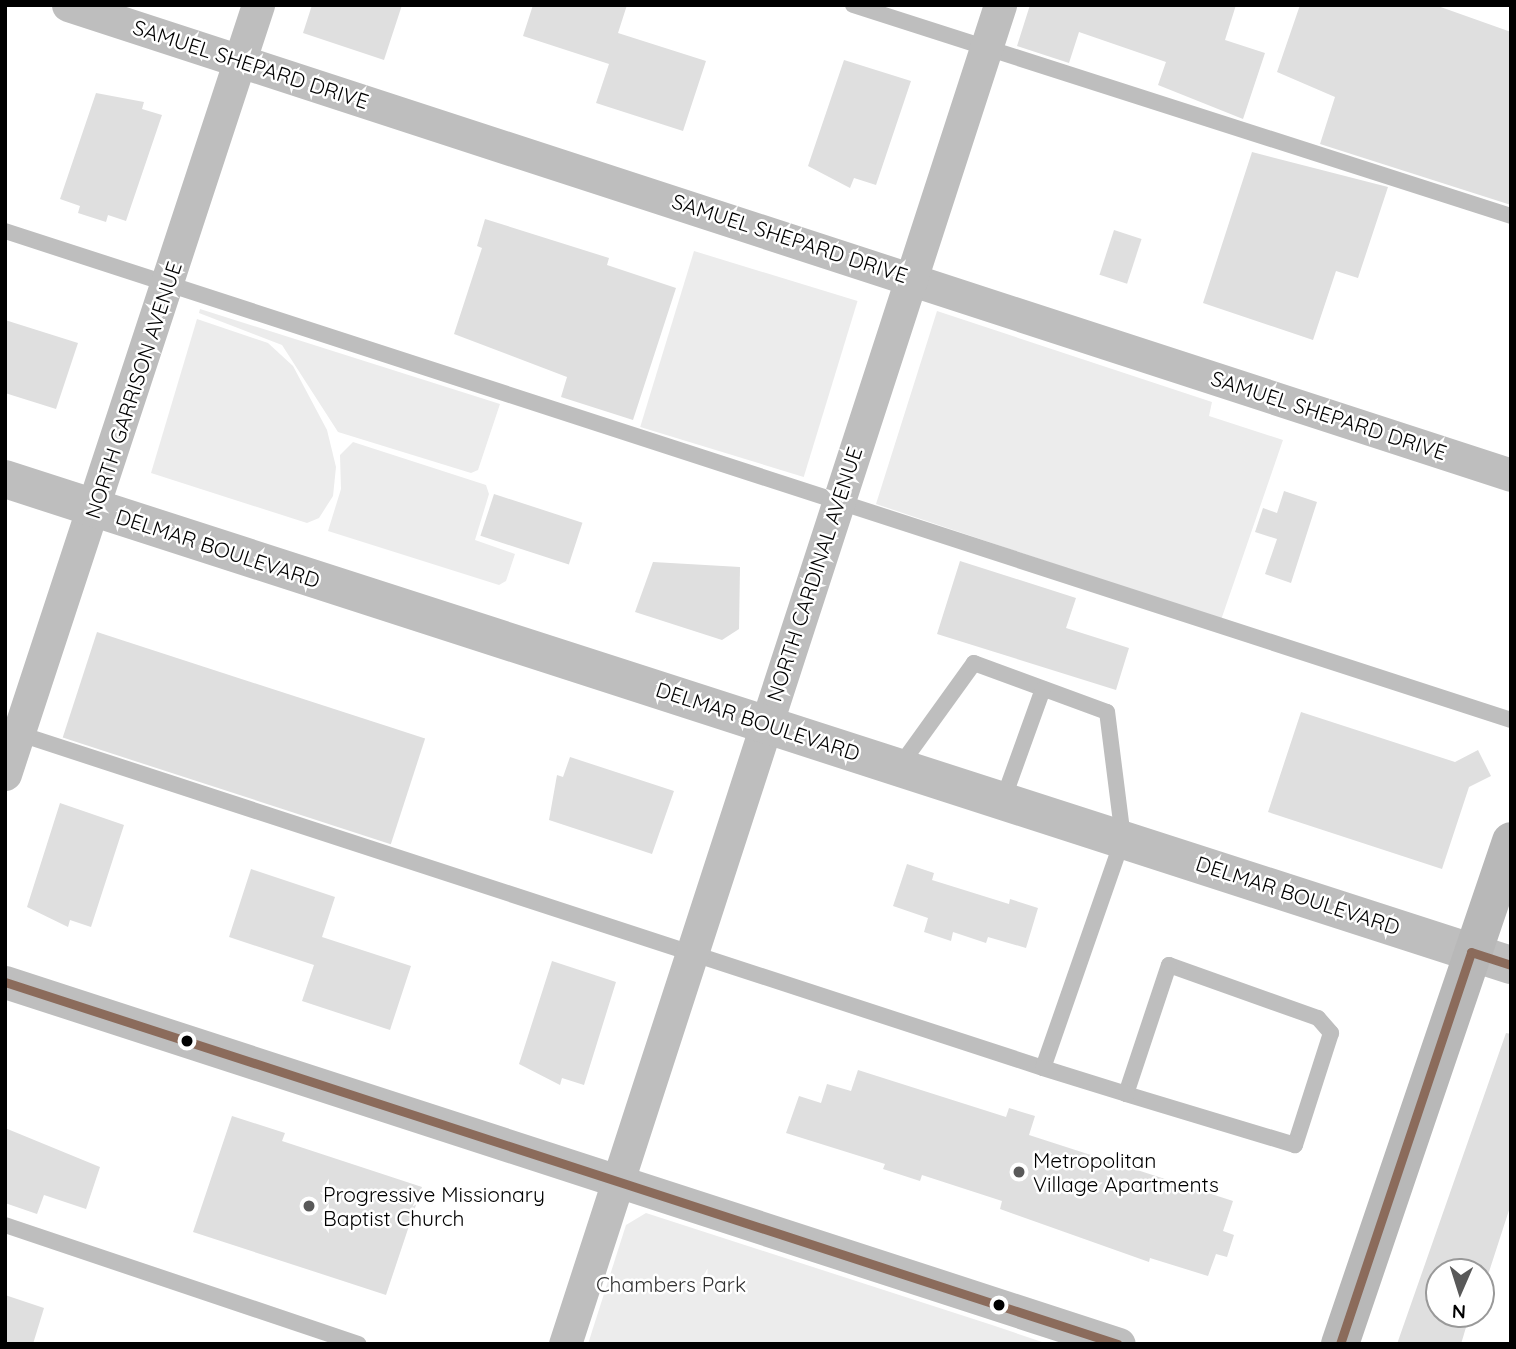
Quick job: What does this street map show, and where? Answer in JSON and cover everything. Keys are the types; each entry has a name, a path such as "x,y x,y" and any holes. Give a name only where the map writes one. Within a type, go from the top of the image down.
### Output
{"main road":[{"path":"1340,1344 1471,952 1511,841"}],"street":[{"name":"SAMUEL SHEPARD DRIVE","path":"68,5 909,276 1511,475"},
{"name":"NORTH GARRISON AVENUE","path":"5,774 12,732 95,508 258,5"},
{"name":"NORTH CARDINAL AVENUE","path":"565,1344 764,723 839,502 909,276 988,48 1000,5"},
{"name":"DELMAR BOULEVARD","path":"5,479 1511,965"},
{"path":"5,982 1119,1344"}],"lane":[{"path":"853,5 1511,216"},
{"path":"5,230 1511,720"},
{"path":"899,767 974,663 1107,712 1123,838 1044,1068"},
{"path":"1003,800 1043,689"},
{"path":"12,732 1044,1068 1127,1094 1296,1145 1331,1033 1318,1018 1169,965 1127,1094"},
{"path":"5,1225 359,1344"}],"green space":[{"path":"694,251 858,301 804,477 640,427"},
{"path":"200,309 500,404 478,470 471,473 338,432 282,345 199,313"},
{"path":"937,311 1212,402 1209,416 1283,440 1221,620 876,504"},
{"path":"197,319 268,343 293,366 327,430 336,467 333,496 319,518 307,523 151,473"},
{"path":"353,442 486,485 489,494 475,540 515,554 506,581 499,585 328,531 341,489 340,455"},
{"name":"Chambers Park","path":"646,1213 1048,1344 588,1344 626,1225"}],"building":[{"path":"312,5 402,5 384,60 303,33"},
{"path":"533,5 627,5 618,33 706,61 683,131 596,103 609,64 523,36"},
{"path":"1030,5 1236,5 1225,40 1265,53 1243,119 1158,85 1166,62 1079,32 1069,63 1017,46"},
{"path":"1300,5 1435,5 1511,32 1511,205 1320,144 1335,97 1277,72"},
{"path":"844,60 911,81 876,185 854,178 850,188 808,166"},
{"path":"96,93 144,102 142,109 162,115 126,221 108,215 106,222 78,213 80,206 60,199"},
{"path":"1252,152 1388,187 1358,278 1336,271 1313,340 1203,303"},
{"path":"485,219 609,258 607,265 676,288 633,420 561,397 567,377 454,334 482,248 477,246"},
{"path":"1114,230 1142,239 1127,284 1099,275"},
{"path":"5,320 78,343 56,409 5,393"},
{"path":"1284,491 1317,502 1291,583 1265,574 1277,539 1255,532 1263,508 1277,513"},
{"path":"494,494 582,523 569,565 480,536"},
{"path":"960,561 1076,598 1066,628 1129,648 1116,690 937,634"},
{"path":"653,562 740,567 739,629 722,640 635,612"},
{"path":"97,632 425,739 391,844 63,738"},
{"path":"1301,712 1455,762 1478,750 1491,776 1469,787 1442,869 1268,812"},
{"path":"570,757 674,791 652,854 549,820 557,775 563,777"},
{"path":"60,803 124,825 91,927 70,920 68,927 27,907"},
{"path":"907,864 934,873 932,880 1009,904 1010,899 1038,908 1026,948 988,937 986,943 953,932 951,941 924,932 928,918 893,906"},
{"path":"251,869 335,897 322,937 411,966 390,1030 302,1001 314,965 229,937"},
{"path":"552,961 616,982 584,1085 562,1078 560,1085 519,1064"},
{"path":"1506,1033 1511,1034 1511,1204 1493,1258 1427,1258"},
{"name":"Metropolitan Village Apartments","path":"858,1070 1006,1117 1009,1108 1035,1116 1029,1135 1233,1201 1223,1231 1234,1235 1227,1257 1216,1254 1208,1276 1150,1258 1149,1262 1000,1209 1002,1201 922,1175 920,1181 883,1169 885,1164 786,1133 799,1096 821,1103 827,1084 851,1091"},
{"name":"Progressive Missionary Baptist Church","path":"232,1116 285,1133 282,1141 422,1187 386,1295 193,1232"},
{"path":"5,1128 100,1167 86,1209 44,1195 37,1214 5,1203"},
{"path":"1425,1264 1425,1328 1466,1328 1461,1344 1397,1344"},
{"path":"5,1295 44,1308 33,1344 5,1344"}],"transit line":[{"path":"1340,1344 1471,952 1511,965"},
{"path":"5,982 1118,1344"}],"place":[{"name":"Metropolitan Village Apartments","path":"1019,1172"},
{"name":"Progressive Missionary Baptist Church","path":"309,1206"}]}
